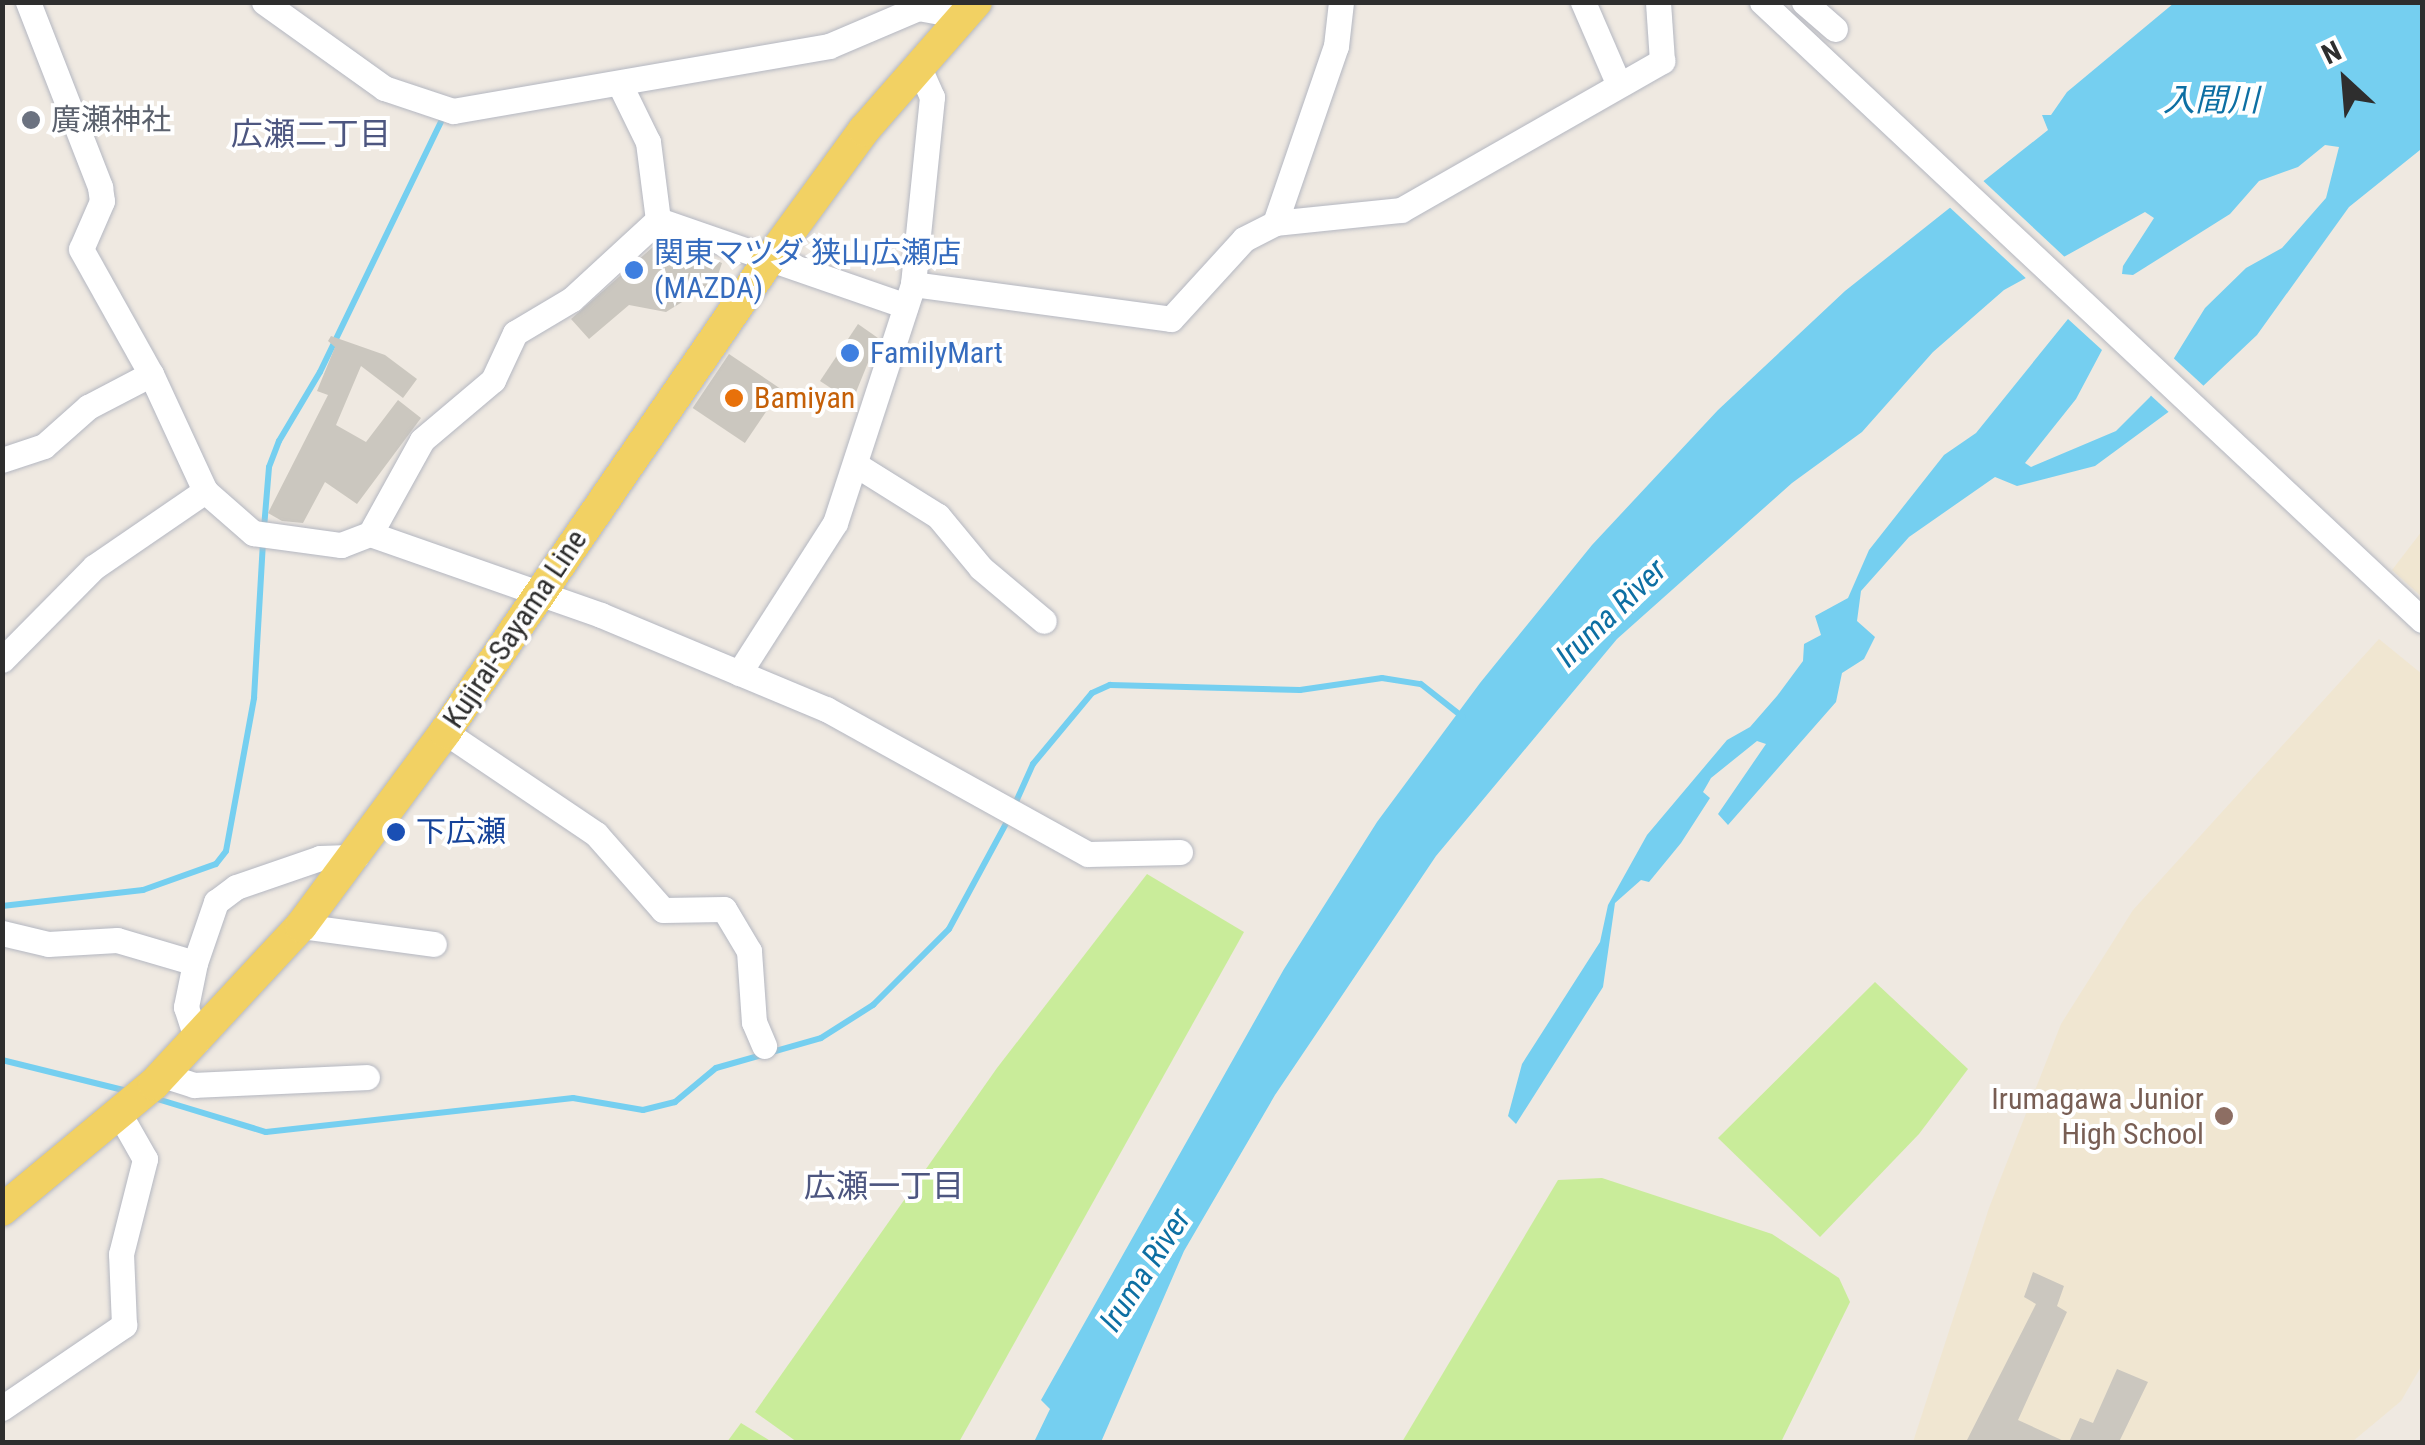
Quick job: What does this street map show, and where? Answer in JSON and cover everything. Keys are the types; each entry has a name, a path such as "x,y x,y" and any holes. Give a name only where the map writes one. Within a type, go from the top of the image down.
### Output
{"main road":[{"name":"Kujirai-Sayama Line","path":"2,1210 159,1080 301,926 356,857 445,732 767,262 918,66 969,9"}],"street":[{"path":"28,2 100,187 102,201 81,249 151,374 205,492 262,536 341,545 370,534 422,440 493,380 515,332 572,299 658,220"},
{"path":"264,2 412,102 453,111 621,87 829,46 918,8 969,9"},
{"path":"1275,223 1336,46 1341,2"},
{"path":"1583,2 1619,86"},
{"path":"658,220 767,262 910,295 1171,319 1244,239 1275,223 1401,210 1662,61 1658,2"},
{"path":"1762,2 2422,620"},
{"path":"1804,2 1835,30"},
{"path":"739,672 835,523 858,466 910,295 932,97 918,66"},
{"path":"621,87 648,142 658,220"},
{"path":"2,460 44,446 88,407 151,374"},
{"path":"858,466 938,516 981,568 1044,621"},
{"path":"2,660 94,567 205,492"},
{"path":"370,534 739,672 826,709 897,753 1012,809 1088,854 1180,852"},
{"path":"445,732 596,834 663,910 724,909 749,951 754,1022 764,1046"},
{"path":"197,1041 186,1006 195,962 216,902 236,886 320,858 356,857"},
{"path":"301,926 434,944"},
{"path":"2,933 48,944 118,940 195,962"},
{"path":"159,1080 194,1085 367,1077"},
{"path":"2,1408 124,1326 122,1254 144,1159 125,1111"}],"shaded area":[{"path":"2422,531 2422,597 2392,570"},
{"name":"Irumagawa Junior High School","path":"2379,639 2422,674 2422,1365 2401,1401 2352,1442 1913,1442 1989,1208 2061,1024 2133,910"}],"green space":[{"path":"1147,874 1244,932 959,1442 797,1442 755,1412 997,1068"},
{"path":"1875,982 1968,1069 1919,1134 1820,1237 1718,1138"},
{"path":"1602,1178 1772,1234 1839,1278 1850,1302 1781,1442 1402,1442 1558,1180"},
{"path":"741,1423 772,1442 727,1442"}],"water":[{"name":"入間川","path":"2174,3 2422,3 2420,150 2349,207 2257,335 2201,388 2095,466 2017,486 1995,477 1909,537 1861,591 1857,621 1875,637 1864,659 1842,673 1836,702 1728,825 1718,814 1766,744 1757,741 1711,778 1703,792 1710,798 1681,843 1649,882 1641,880 1615,903 1603,987 1516,1124 1508,1116 1522,1064 1600,942 1608,905 1647,835 1727,740 1750,727 1777,696 1803,661 1804,644 1821,635 1815,616 1848,598 1869,550 1944,455 1976,433 2068,319 2102,350 2076,399 2025,463 2031,467 2116,431 2150,397 2205,308 2246,268 2282,248 2326,198 2339,147 2325,145 2298,167 2259,181 2230,214 2133,275 2122,274 2123,266 2154,218 2145,212 2004,290 1933,352 1862,432 1792,483 1617,639 1436,856 1275,1095 1184,1251 1101,1442 1034,1442 1050,1409 1041,1400 1284,969 1377,822 1480,683 1592,545 1718,410 1845,291 2048,130 2042,115 2051,115 2067,92"}],"pier":[{"path":"1978,176 2069,261 2030,282 1945,203"},
{"path":"2168,353 2207,389 2172,415 2147,392"}],"building":[{"path":"662,239 722,263 716,281 666,312 629,305 589,339 571,319"},
{"path":"858,324 878,338 852,402 820,381"},
{"path":"331,336 385,355 417,379 403,398 361,366 336,425 366,442 398,400 421,418 357,504 325,482 303,523 282,521 268,513 328,395 317,391 335,347 328,341"},
{"path":"729,354 781,389 745,443 693,408"},
{"path":"2033,1272 2064,1286 2057,1306 2067,1312 2018,1420 2066,1442 1966,1442 2036,1304 2024,1297"},
{"path":"2117,1369 2148,1382 2119,1442 2069,1442 2080,1418 2093,1423"}],"waterway":[{"path":"264,528 269,467 279,441 320,372 441,122"},
{"path":"2,906 143,890 216,864 226,851 254,698 263,541"},
{"path":"1015,804 1033,764 1092,693 1110,685 1300,690 1382,678 1421,684 1463,717"},
{"path":"154,1098 266,1132 573,1098 643,1110 675,1102 716,1068 821,1038 873,1005 949,929 1010,816"},
{"path":"2,1060 127,1091"}],"place":[{"name":"廣瀬神社","path":"31,120"},
{"name":"関東マツダ 狭山広瀬店 (MAZDA)","path":"634,270"},
{"name":"FamilyMart","path":"850,353"},
{"name":"Bamiyan","path":"734,398"},
{"name":"下広瀬","path":"396,832"},
{"name":"Irumagawa Junior High School","path":"2224,1116"}],"district":[{"name":"広瀬二丁目","path":"311,134"},
{"name":"広瀬一丁目","path":"884,1186"}],"water label":[{"name":"Iruma River","path":"1611,613"},
{"name":"Iruma River","path":"1145,1270"}]}
